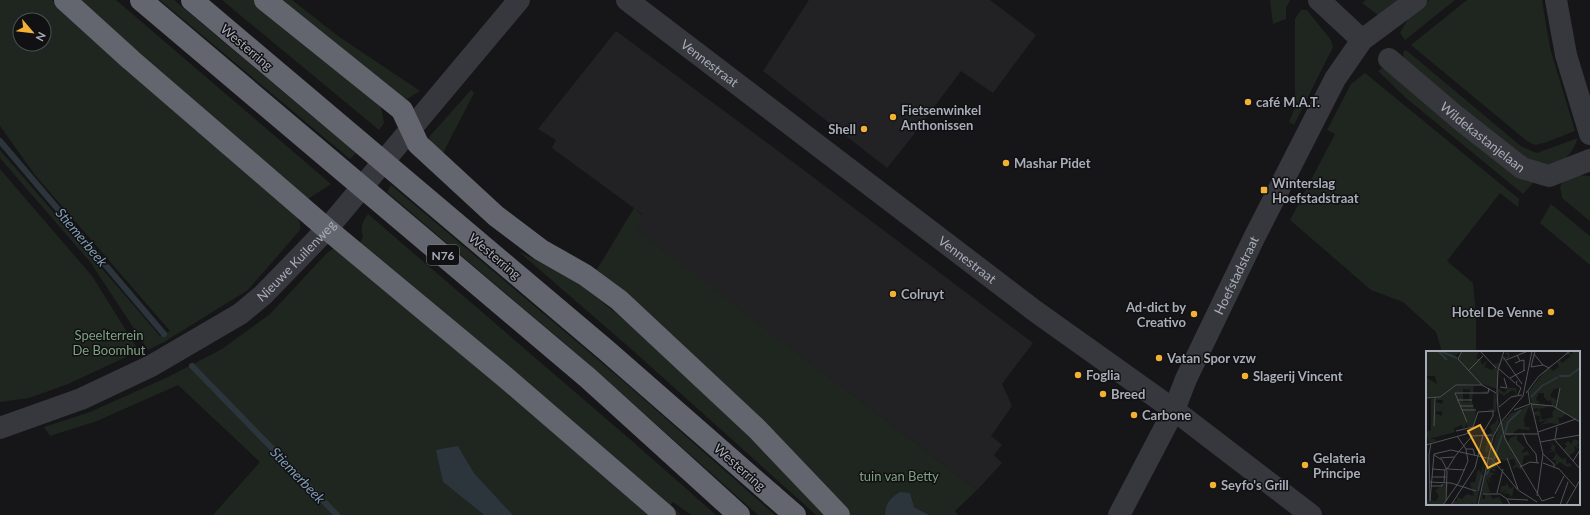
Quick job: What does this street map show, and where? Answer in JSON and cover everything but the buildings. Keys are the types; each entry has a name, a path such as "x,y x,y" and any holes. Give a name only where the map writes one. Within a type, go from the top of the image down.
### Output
{"highway":[{"path":"65,0 131,60 327,228 505,377 665,515"},
{"name":"N76","path":"141,0 588,378 739,515"},
{"name":"Westerring","path":"192,0 606,350 795,515"},
{"path":"265,0 402,110 418,144 496,216 541,250 585,276 624,305 757,429 839,515"}],"street":[{"name":"Nieuwe Kuilenweg","path":"0,428 81,399 151,366 240,314 263,295 327,228 520,0"},
{"name":"Vennestraat","path":"627,0 1035,311 1174,410 1311,515"},
{"path":"1319,0 1362,40"},
{"name":"Hoefstadstraat","path":"1119,515 1174,410 1186,379 1267,212 1335,79 1362,40 1416,0"},
{"path":"1556,0 1566,56 1590,134"},
{"name":"Wildekastanjelaan","path":"1389,60 1457,117 1522,168 1549,176 1590,160"}],"shaded area":[{"path":"809,0 990,0 1036,35 993,93 961,71 887,168 763,71"},
{"path":"616,31 1033,343 1002,384 1012,406 991,436 1002,445 994,455 1002,463 977,490 634,229 642,214 552,148 556,140 538,129"},
{"path":"458,446 474,473 513,515 484,515 443,482 436,450"},
{"path":"900,492 910,493 914,507 929,515 885,515 886,507 889,501"}],"green space":[{"path":"0,0 52,0 73,21 296,214 300,223 300,230 248,290 164,342 148,350 91,263 0,158 0,150 160,336 170,331 35,175 0,126"},
{"path":"77,0 116,0 331,184 305,201"},
{"path":"160,0 174,0 356,153 350,159"},
{"path":"222,0 254,0 381,107 384,123 379,130"},
{"path":"278,0 292,0 338,36 420,91 407,99 391,92"},
{"path":"1270,0 1290,0 1286,8 1286,19 1273,24"},
{"path":"1366,0 1399,0 1379,16 1362,3"},
{"path":"1429,0 1455,0 1405,40 1400,33 1409,17"},
{"path":"1467,0 1542,0 1550,48 1575,131 1535,145 1527,141 1411,45"},
{"path":"1301,10 1307,10 1331,40 1333,47 1294,125 1289,122 1297,103 1295,97 1295,19"},
{"path":"1406,50 1522,147 1537,153 1578,138 1574,147 1564,159 1552,164 1536,164 1527,162 1411,67 1404,58 1403,52"},
{"path":"1382,68 1535,181 1523,194 1406,98 1378,71"},
{"path":"1365,73 1519,199 1518,207 1500,193 1447,261 1473,283 1476,314 1476,349 1475,351 1442,351 1436,332 1403,302 1371,290 1290,220 1335,134 1327,130 1351,84"},
{"path":"471,90 474,93 442,155 432,144 429,137"},
{"name":"Speelterrein De Boomhut","path":"0,169 92,276 139,351 68,384 29,398 0,402"},
{"path":"1577,175 1590,176 1590,221 1562,198 1560,186 1566,177"},
{"path":"391,185 621,379 775,515 758,515 584,360 387,192"},
{"path":"1551,204 1590,236 1590,265 1540,223"},
{"name":"tuin van Betty","path":"634,208 642,215 635,229 977,490 955,511 958,515 929,515 914,507 885,509 885,515 850,515 596,271"},
{"path":"368,214 716,515 691,515 673,502 671,505 681,515 674,515 359,245 363,237 362,225"},
{"path":"334,248 343,249 652,515 513,515 474,473 458,446 443,482 484,515 213,515 260,462 178,385 97,421 50,436 44,427 90,412 168,377 222,349 270,314 327,253"},
{"path":"518,251 576,281 687,370 829,515 816,515 630,348"}],"waterway":[{"name":"Stiemerbeek","path":"0,141 164,334"},
{"name":"Stiemerbeek","path":"192,366 337,515"}],"place":[{"name":"café M.A.T.","path":"1248,102"},
{"name":"Fietsenwinkel Anthonissen","path":"893,117"},
{"name":"Shell","path":"864,129"},
{"name":"Mashar Pidet","path":"1006,163"},
{"name":"Winterslag Hoefstadstraat","path":"1264,190"},
{"name":"Colruyt","path":"893,294"},
{"name":"Hotel De Venne","path":"1551,312"},
{"name":"Ad-dict by Creativo","path":"1194,314"},
{"name":"Vatan Spor vzw","path":"1159,358"},
{"name":"Foglia","path":"1078,375"},
{"name":"Slagerij Vincent","path":"1245,376"},
{"name":"Breed","path":"1103,394"},
{"name":"Carbone","path":"1134,415"},
{"name":"Gelateria Principe","path":"1305,465"},
{"name":"Seyfo's Grill","path":"1213,485"}]}
